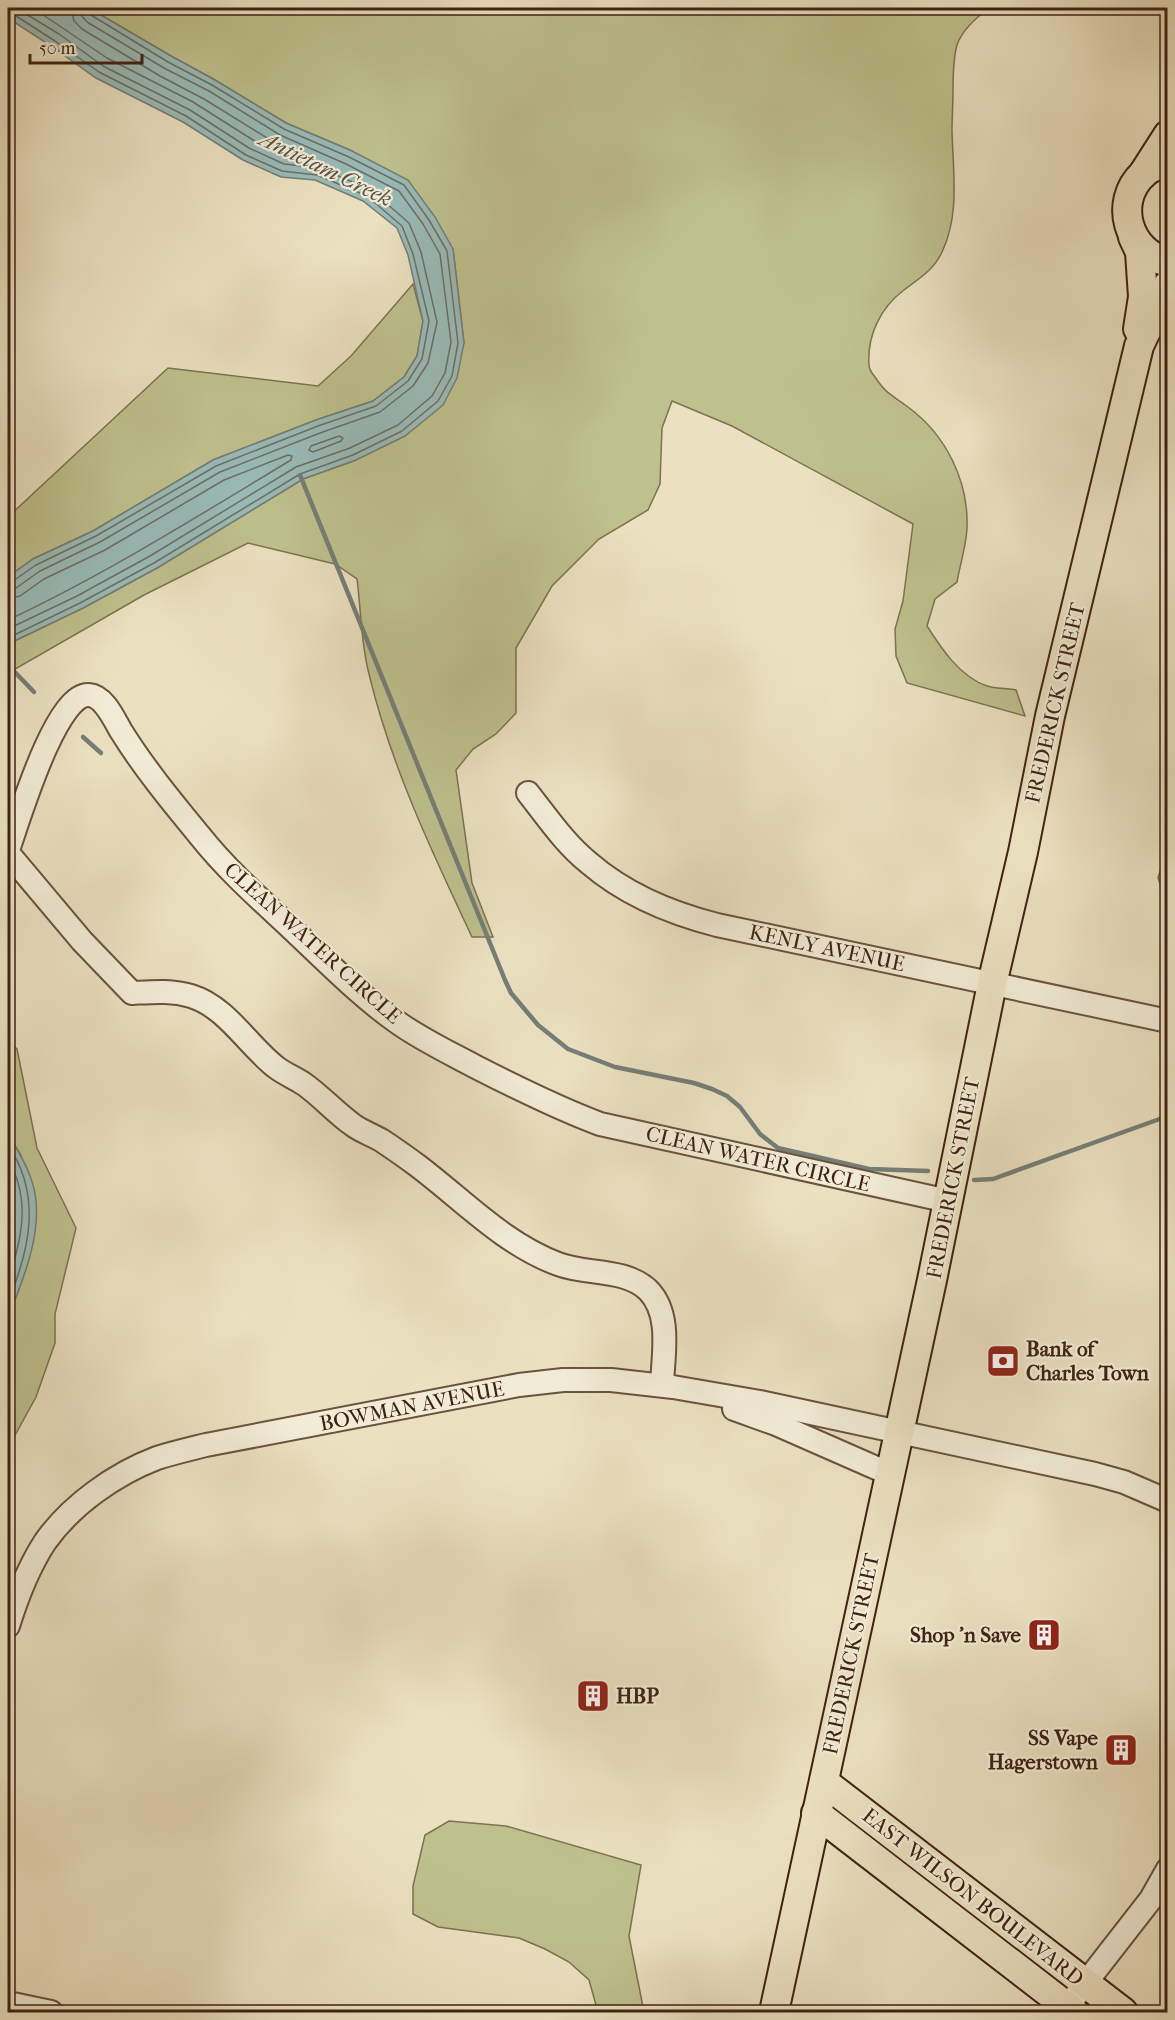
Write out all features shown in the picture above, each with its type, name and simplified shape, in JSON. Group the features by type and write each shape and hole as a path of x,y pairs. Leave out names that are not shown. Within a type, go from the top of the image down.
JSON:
{"main road":[{"path":"1143,174 1167,135"},
{"path":"1143,174 1167,161"},
{"name":"FREDERICK STREET","path":"1138,346 1138,319 1143,297 1140,252 1127,221 1127,204 1132,188 1143,174"},
{"path":"1133,237 1144,251 1167,262"},
{"name":"FREDERICK STREET","path":"774,2013 900,1433 992,984 1023,852 1050,716 1138,346 1167,285"},
{"name":"EAST WILSON BOULEVARD","path":"824,1782 1123,2013"},
{"name":"EAST WILSON BOULEVARD","path":"816,1813 1068,2011"},
{"path":"886,1867 896,1863 907,1866 962,1909 978,1901"}],"street":[{"name":"CLEAN WATER CIRCLE","path":"667,1386 661,1310 650,1292 638,1281 560,1265 528,1251 482,1218 418,1166 354,1125 305,1085 277,1068 224,1017 207,1004 192,996 165,991 132,993 82,941 8,852 48,740 69,706 82,695 91,694 101,701 155,780 206,844 268,907 371,1002 436,1046 531,1095 600,1124 948,1201"},
{"name":"KENLY AVENUE","path":"528,793 554,827 588,862 642,898 676,914 1167,1021"},
{"name":"BOWMAN AVENUE","path":"8,1626 20,1590 45,1542 76,1507 114,1480 156,1459 206,1445 519,1385 563,1380 611,1380 667,1386 759,1402 1095,1474 1134,1486 1167,1501"},
{"path":"667,1386 776,1424 890,1474"},
{"path":"1068,2011 1150,1899 1167,1869"},
{"path":"8,2003 51,2013"}],"green space":[{"path":"89,8 989,8 966,29 959,39 956,50 952,126 954,193 948,238 935,264 896,297 882,314 870,344 869,365 872,373 886,391 922,418 934,431 953,460 964,494 967,529 957,582 935,599 927,626 945,652 968,676 987,686 1016,690 1025,716 907,683 896,656 895,629 903,601 913,524 732,426 672,401 662,428 660,484 648,510 599,539 552,586 516,648 516,713 496,734 473,749 456,770 472,883 493,937 472,937 414,808 389,742 366,663 357,579 335,564 248,543 144,595 15,669 8,677 8,644 83,608 157,568 303,479 356,460 464,343 453,249 352,151 286,123"},
{"path":"413,284 423,321 417,356 404,377 373,401 316,420 213,460 93,531 33,559 8,577 8,517 168,368 318,386 351,356"},
{"path":"1167,848 1167,903 1158,878"},
{"path":"8,1041 17,1049 37,1148 76,1228 55,1314 55,1343 36,1397 8,1448 8,1317 19,1289 21,1155 8,1135"},
{"path":"449,1821 506,1826 641,1865 629,1936 644,2012 598,2012 589,1980 569,1962 545,1949 519,1938 438,1927 413,1914 413,1886 425,1835"}],"water":[{"name":"Antietam Creek","path":"8,8 89,8 286,123 352,151 408,180 435,217 453,249 464,343 457,378 443,405 405,436 356,460 303,479 157,568 83,608 8,644 8,577 33,559 93,531 213,460 316,420 373,401 404,377 417,356 423,321 408,255 397,228 363,201 315,180 281,177 243,160 183,122 96,78 8,18"},
{"path":"8,1135 31,1178 36,1201 36,1218 31,1252 8,1317"}],"waterway":[{"path":"300,475 505,980 511,993 538,1025 568,1049 615,1067 694,1083 727,1096 740,1107 760,1134 778,1148 869,1169 928,1171"},
{"path":"8,665 34,692"},
{"path":"83,737 101,753"},
{"path":"974,1180 993,1179 1168,1116"}],"place":[{"name":"Bank of Charles Town","path":"1003,1361"},
{"name":"Shop 'n Save","path":"1044,1635"},
{"name":"HBP","path":"593,1696"},
{"name":"SS Vape Hagerstown","path":"1121,1750"}]}
